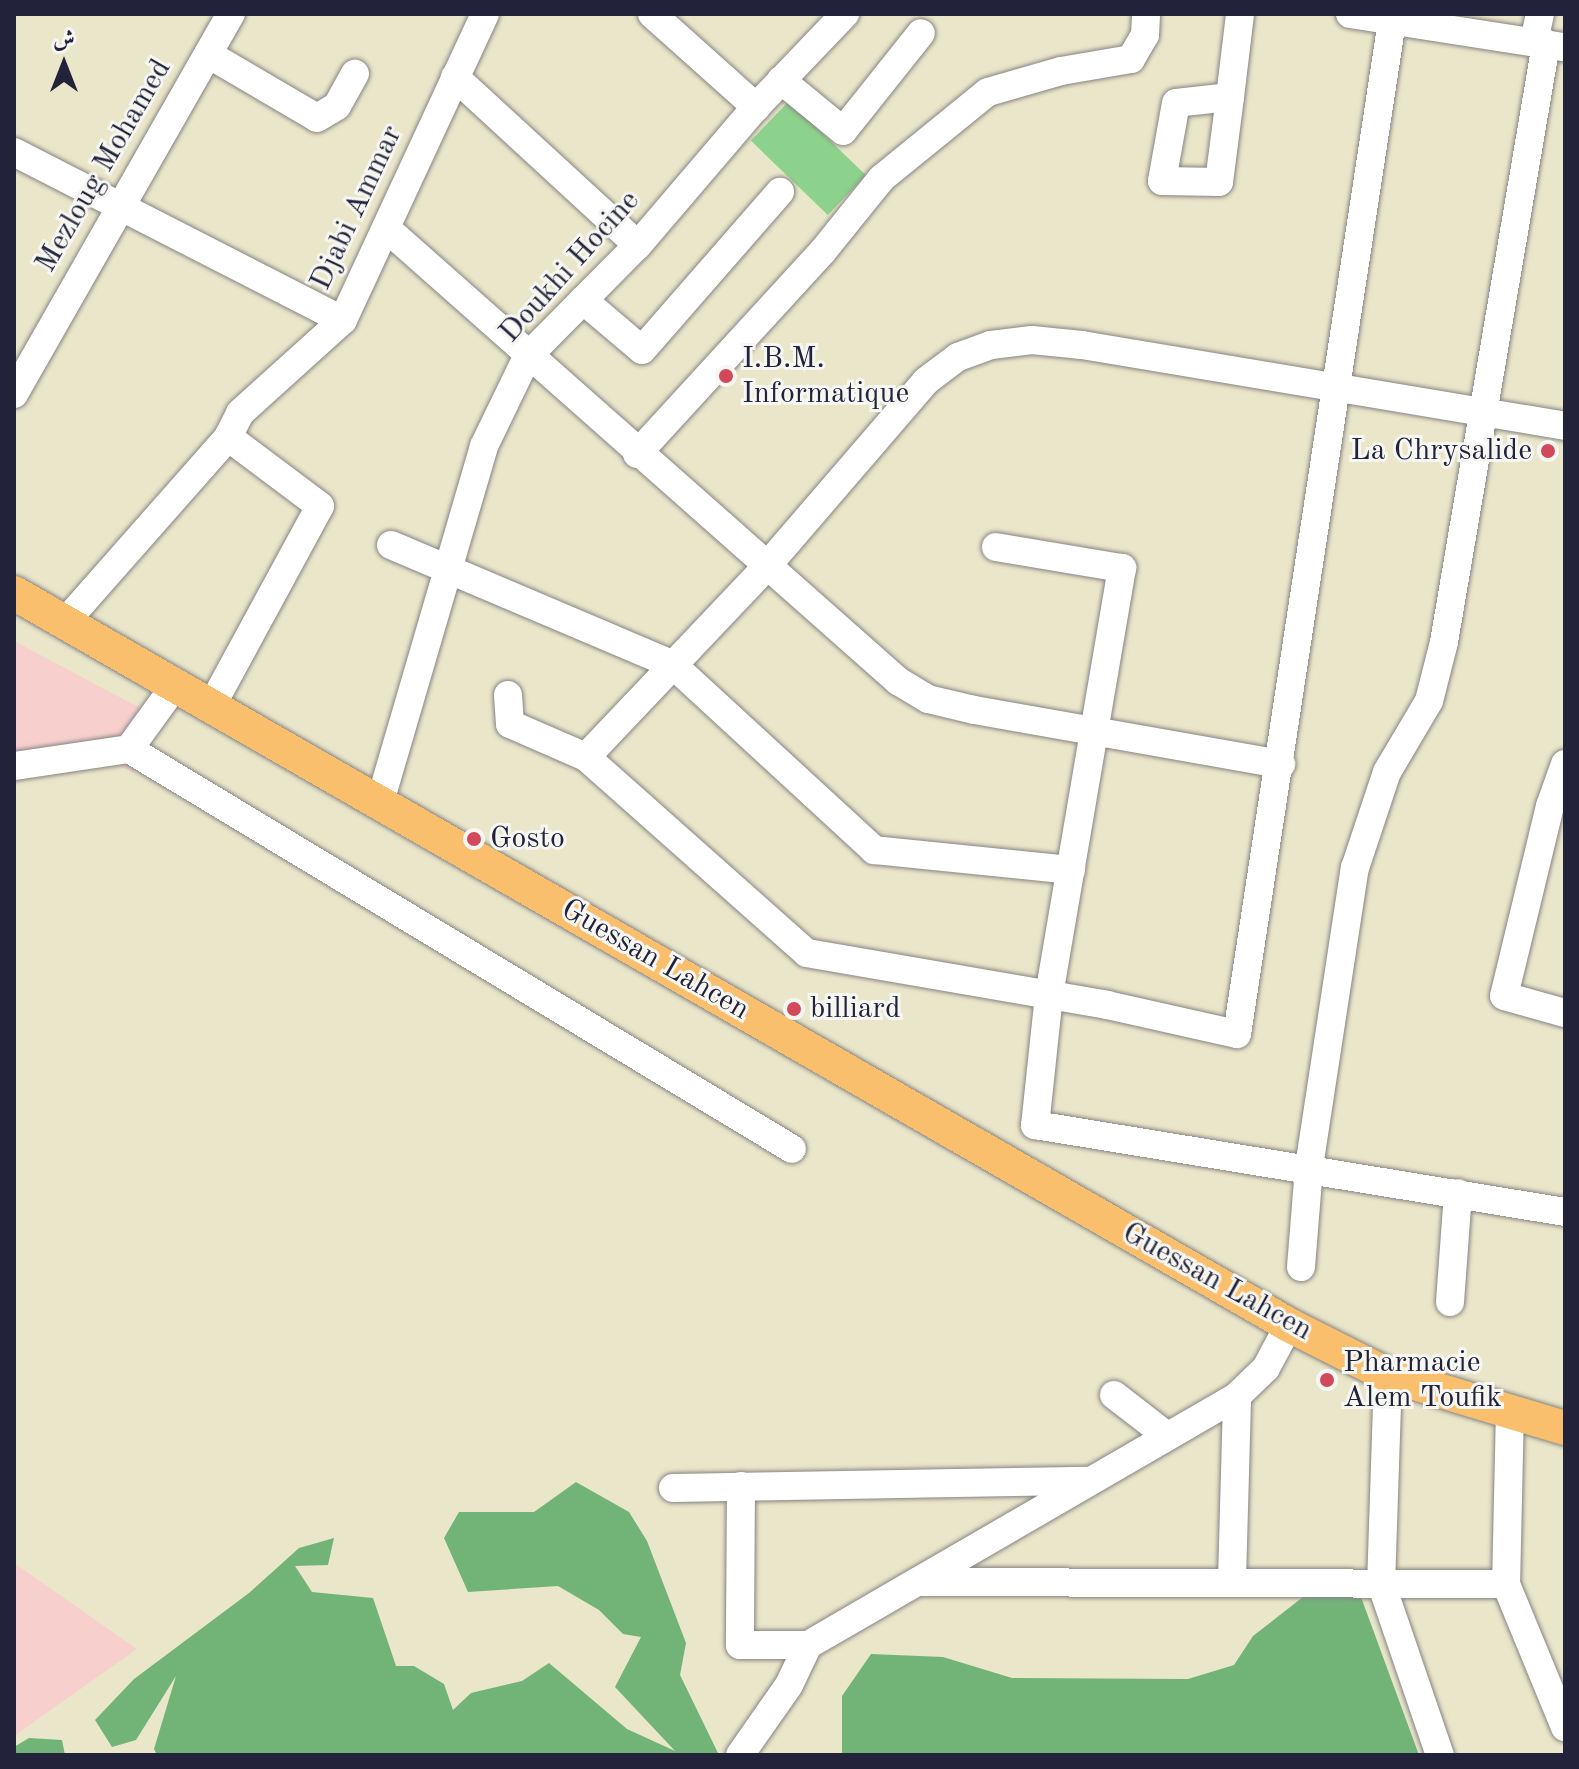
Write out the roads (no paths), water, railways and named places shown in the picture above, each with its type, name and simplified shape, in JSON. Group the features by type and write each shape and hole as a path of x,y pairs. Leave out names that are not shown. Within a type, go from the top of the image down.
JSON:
{"main road":[{"name":"Guessan Lahcen","path":"14,593 1289,1325 1388,1375 1565,1428"}],"street":[{"name":"Mezloug Mohamed","path":"14,394 120,203 231,14"},
{"name":"Djabi Ammar","path":"66,621 228,437 240,413 343,320 485,14"},
{"path":"652,14 756,107"},
{"name":"Doukhi Hocine","path":"380,802 484,446 527,357 638,245 756,107 845,14"},
{"path":"637,454 823,251 882,178 988,92 1061,71 1131,59 1145,35 1146,14"},
{"path":"1230,97 1240,14"},
{"path":"1350,14 1393,17 1548,44"},
{"path":"1301,1267 1309,1167 1355,868 1387,772 1429,701 1548,44 1540,14"},
{"path":"508,695 510,724 586,757 807,953 1049,995 1237,1034 1281,764 1393,17"},
{"path":"781,80 843,131 921,33"},
{"path":"208,54 317,118 337,106 355,74"},
{"path":"455,77 638,245"},
{"path":"14,152 120,203 343,320"},
{"path":"583,300 642,350 780,192"},
{"path":"386,228 766,567 898,681 928,699 1281,764"},
{"path":"586,757 766,567 926,381 958,357 991,345 1032,340 1082,345 1336,391 1565,426"},
{"path":"212,705 320,506 228,437"},
{"path":"391,545 448,572 672,664 874,850 1071,870"},
{"path":"996,547 1122,568 1049,995 1035,1125 1309,1167 1565,1212"},
{"path":"129,749 176,684"},
{"path":"14,766 129,749 792,1149"},
{"path":"1565,764 1550,806 1504,996 1565,1013"},
{"path":"1450,1302 1458,1193"},
{"path":"741,1486 740,1645 808,1645 922,1582 1237,1396 1266,1368 1289,1325"},
{"path":"1388,1375 1381,1583 1440,1755"},
{"path":"1114,1395 1167,1436"},
{"path":"1232,1580 1237,1396"},
{"path":"1510,1410 1506,1584 1565,1727"},
{"path":"673,1488 1090,1481"},
{"path":"922,1582 1232,1580 1506,1584"},
{"path":"740,1755 789,1685 808,1645"}],"place":[{"name":"I.B.M. Informatique","path":"726,376"},
{"name":"La Chrysalide","path":"1548,451"},
{"name":"Gosto","path":"474,839"},
{"name":"billiard","path":"794,1009"},
{"name":"Pharmacie Alem Toufik","path":"1327,1380"}]}
